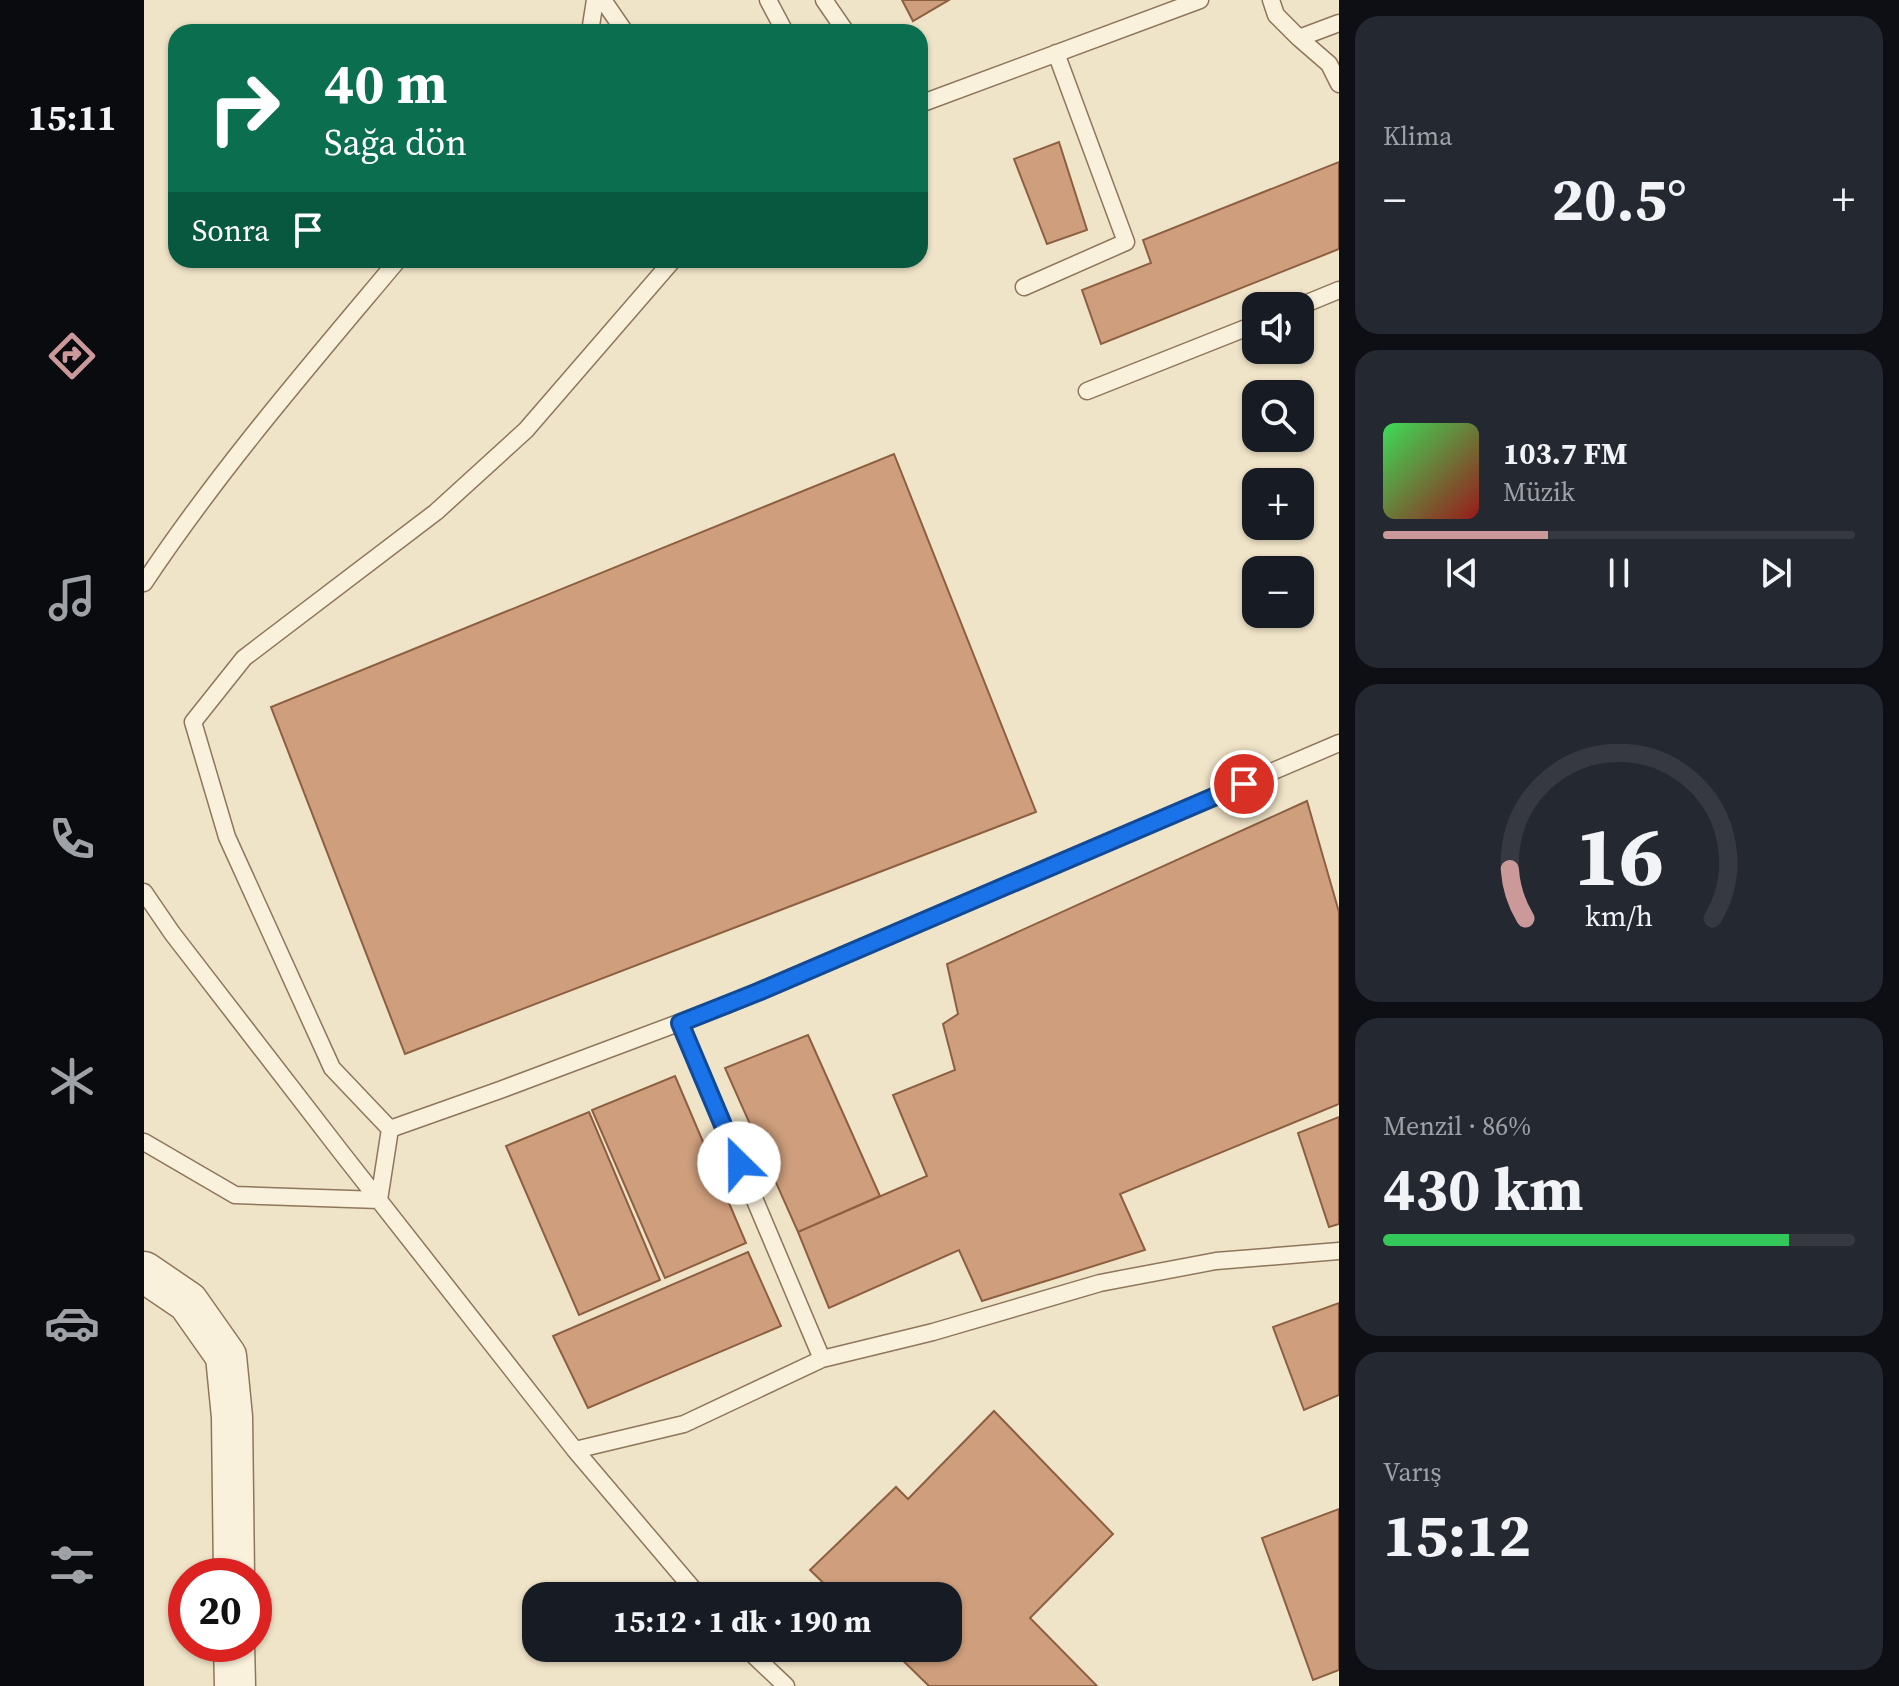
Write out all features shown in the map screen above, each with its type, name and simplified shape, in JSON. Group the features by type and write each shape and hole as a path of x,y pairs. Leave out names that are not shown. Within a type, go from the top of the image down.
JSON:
{"street":[{"path":"144,1272 188,1302 226,1356 232,1417 234,1558"},
{"path":"234,1662 235,1686"}],"lane":[{"path":"591,24 595,0"},
{"path":"603,0 620,24"},
{"path":"768,0 781,24"},
{"path":"824,0 840,24"},
{"path":"928,101 1200,0"},
{"path":"1271,0 1276,15 1329,64 1339,84"},
{"path":"1299,38 1339,23"},
{"path":"1024,287 1126,242 1056,53"},
{"path":"144,583 183,526 288,392 391,268"},
{"path":"390,1129 332,1068 227,837 193,722 244,658 436,512 526,430 666,268"},
{"path":"1314,300 1339,290"},
{"path":"1087,391 1242,330"},
{"path":"390,1129 773,986 1339,743"},
{"path":"144,892 172,933 575,1450 687,1582"},
{"path":"680,1023 822,1359"},
{"path":"379,1200 390,1129"},
{"path":"144,1142 235,1195 379,1200"},
{"path":"575,1450 684,1424 822,1359 933,1332 1100,1283 1216,1261 1339,1251"},
{"path":"761,1662 786,1686"}],"building":[{"path":"902,0 949,0 913,21"},
{"path":"1059,142 1087,230 1047,244 1014,159"},
{"path":"1339,162 1339,249 1101,344 1082,290 1151,263 1143,240"},
{"path":"894,454 1036,812 405,1054 271,707"},
{"path":"1307,801 1339,912 1339,1104 1120,1194 1145,1250 982,1301 959,1250 829,1308 798,1232 927,1176 893,1095 955,1070 943,1024 958,1014 947,964"},
{"path":"808,1035 880,1196 798,1232 725,1068"},
{"path":"675,1076 746,1243 665,1278 592,1110"},
{"path":"589,1112 660,1280 579,1315 506,1146"},
{"path":"1339,1117 1339,1224 1329,1227 1298,1133"},
{"path":"748,1252 781,1326 588,1408 553,1336"},
{"path":"1339,1303 1339,1395 1304,1410 1273,1327"},
{"path":"994,1411 1113,1534 1030,1618 1097,1686 929,1686 904,1662 962,1662 962,1582 822,1582 810,1570 896,1487 908,1499"},
{"path":"1339,1509 1339,1670 1313,1680 1262,1538"}],"route":[{"path":"739,1163 680,1023 1244,784"}]}
